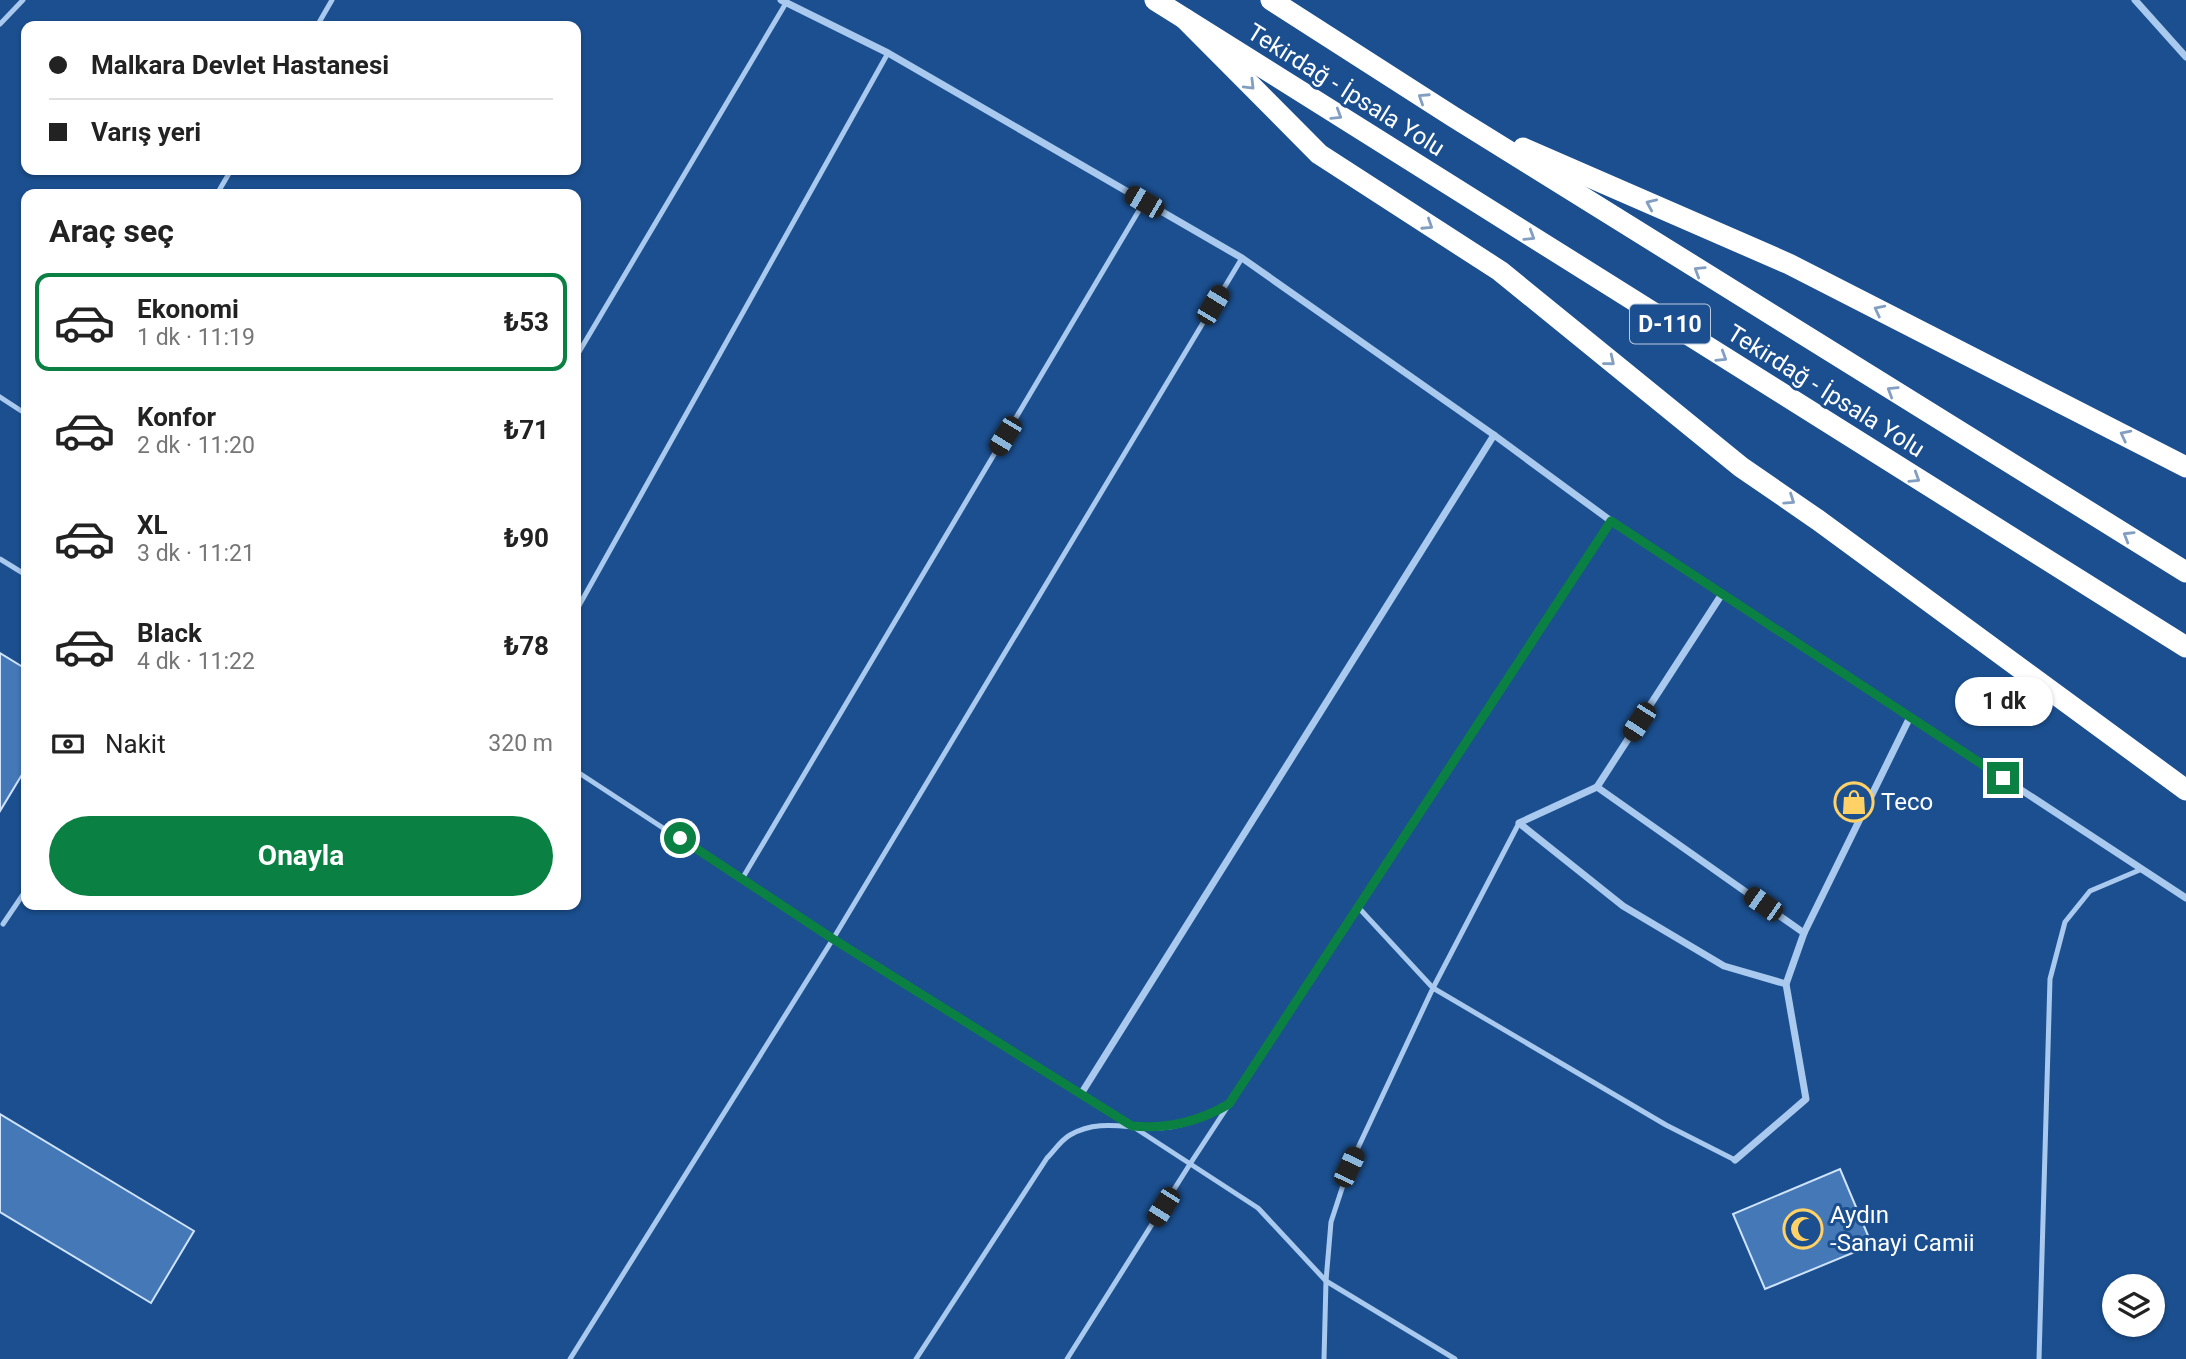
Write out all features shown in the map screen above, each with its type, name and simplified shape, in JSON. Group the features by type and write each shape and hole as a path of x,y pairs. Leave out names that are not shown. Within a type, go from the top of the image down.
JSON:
{"highway":[{"name":"Tekirdağ - İpsala Yolu","path":"1155,0 2186,647"},
{"name":"Tekirdağ - İpsala Yolu","path":"1270,0 2186,572"},
{"path":"1185,19 1319,154 1500,271 1741,467 1818,520 2186,790"},
{"path":"1452,116 1789,264 2186,467"}],"street":[{"path":"2135,0 2186,57"},
{"path":"784,1 888,53 1242,258 1494,435 1611,521 2186,898"},
{"path":"1081,1094 1494,435"},
{"path":"1722,594 1597,787 1519,823 1623,906 1724,966 1786,984"},
{"path":"1735,1160 1806,1099 1786,984 1804,933 1910,717"},
{"path":"1597,787 1804,933"}],"lane":[{"path":"0,24 23,0"},
{"path":"320,21 332,0"},
{"path":"581,349 784,1"},
{"path":"581,602 888,53"},
{"path":"742,879 1144,202"},
{"path":"570,1359 833,939 1242,258"},
{"path":"0,397 21,411"},
{"path":"1067,1359 1190,1164 1611,521"},
{"path":"0,559 21,572"},
{"path":"581,774 833,939 1258,1208 1326,1281 1455,1359"},
{"path":"1324,1359 1331,1222 1349,1167 1433,988 1519,823"},
{"path":"2039,1359 2050,979 2065,922 2090,891 2142,869"},
{"path":"3,924 21,897"},
{"path":"1357,907 1433,988 1666,1125 1735,1160"},
{"path":"916,1359 1047,1158 1068,1135 1097,1124 1156,1128 1180,1124 1207,1117 1229,1104"}],"building":[{"path":"0,653 21,666 21,776 0,811"},
{"path":"0,1114 194,1231 151,1303 0,1212"},
{"name":"Aydın -Sanayi Camii","path":"1840,1169 1872,1245 1765,1289 1733,1214"}],"place":[{"name":"Teco","path":"1854,802"},
{"name":"Aydın -Sanayi Camii","path":"1803,1229"}],"route":[{"path":"680,838 833,939 1132,1126 1156,1128 1207,1117 1229,1104 1611,521 2003,778"}]}
